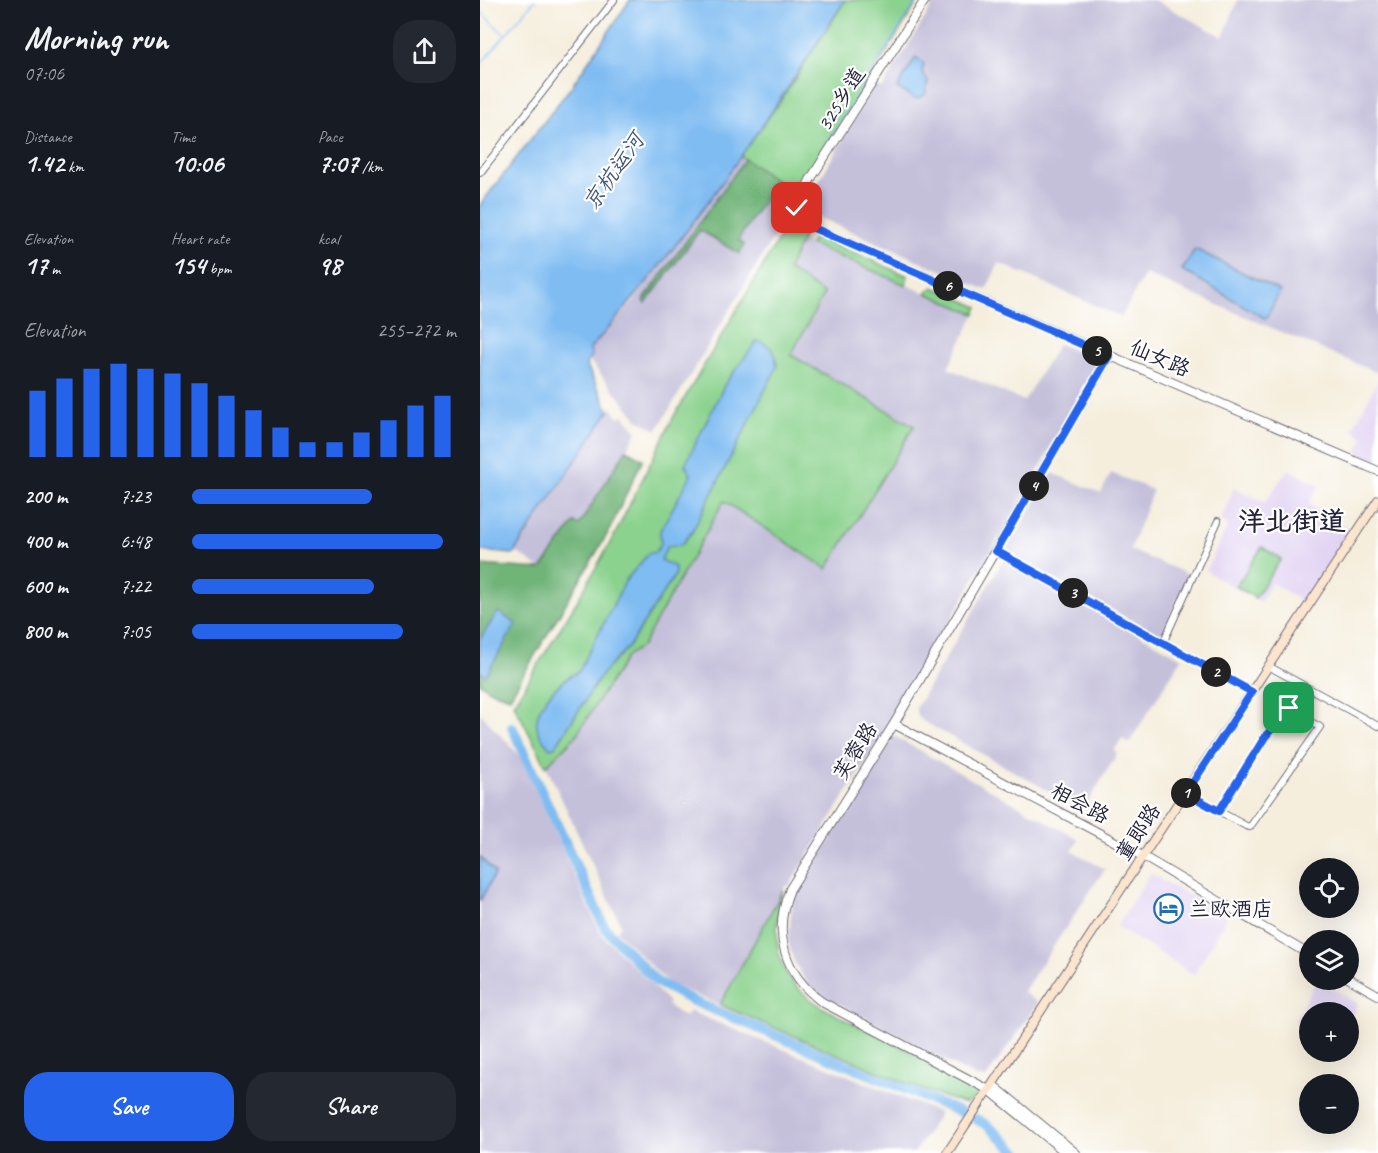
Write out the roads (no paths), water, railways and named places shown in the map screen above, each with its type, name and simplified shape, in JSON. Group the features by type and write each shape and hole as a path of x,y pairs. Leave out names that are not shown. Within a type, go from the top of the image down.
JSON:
{"main road":[{"name":"董郎路","path":"947,1153 1378,500"}],"street":[{"path":"480,173 614,0"},
{"name":"325乡道","path":"795,220 797,208 810,180 925,0"},
{"name":"仙女路","path":"795,220 1378,471"},
{"name":"芙蓉路","path":"991,1088 822,1002 794,975 784,953 780,932 782,913 790,888 894,724 1109,356"},
{"path":"1163,643 1218,521"},
{"path":"996,551 1252,692"},
{"path":"1270,666 1378,726"},
{"path":"1186,793 1246,826 1252,826 1320,727 1287,709 1259,746 1219,811"},
{"name":"相会路","path":"894,724 1144,857 1299,949"},
{"path":"1359,984 1378,995"},
{"path":"991,1088 1066,1153"},
{"path":"991,1088 1076,1153"}],"water":[{"name":"京杭运河","path":"630,0 845,0 786,90 692,224 590,349 592,356 586,364 609,411 513,554 480,551 480,205 571,87"},
{"path":"916,57 924,64 922,72 928,81 925,95 916,99 897,88"},
{"path":"1195,249 1280,291 1266,319 1182,270"},
{"path":"757,341 772,350 776,357 777,367 692,532 681,545 667,546 661,560 675,567 675,575 629,646 602,674 555,747 550,748 540,735 537,724 542,705 555,689 579,671 626,580 649,553 655,553 661,544 660,531 691,475 685,465 725,384"},
{"path":"498,612 516,624 486,675 480,672 480,639"},
{"path":"480,857 495,873 480,901"}],"waterway":[{"path":"480,65 535,0"},
{"path":"812,167 917,0"},
{"path":"480,11 505,35"},
{"path":"512,727 605,928 657,982 695,1002 967,1115"},
{"path":"976,1119 987,1125 1018,1153"}],"place":[{"name":"兰欧酒店","path":"1168,909"}],"district":[{"name":"洋北街道","path":"1292,521"}]}
